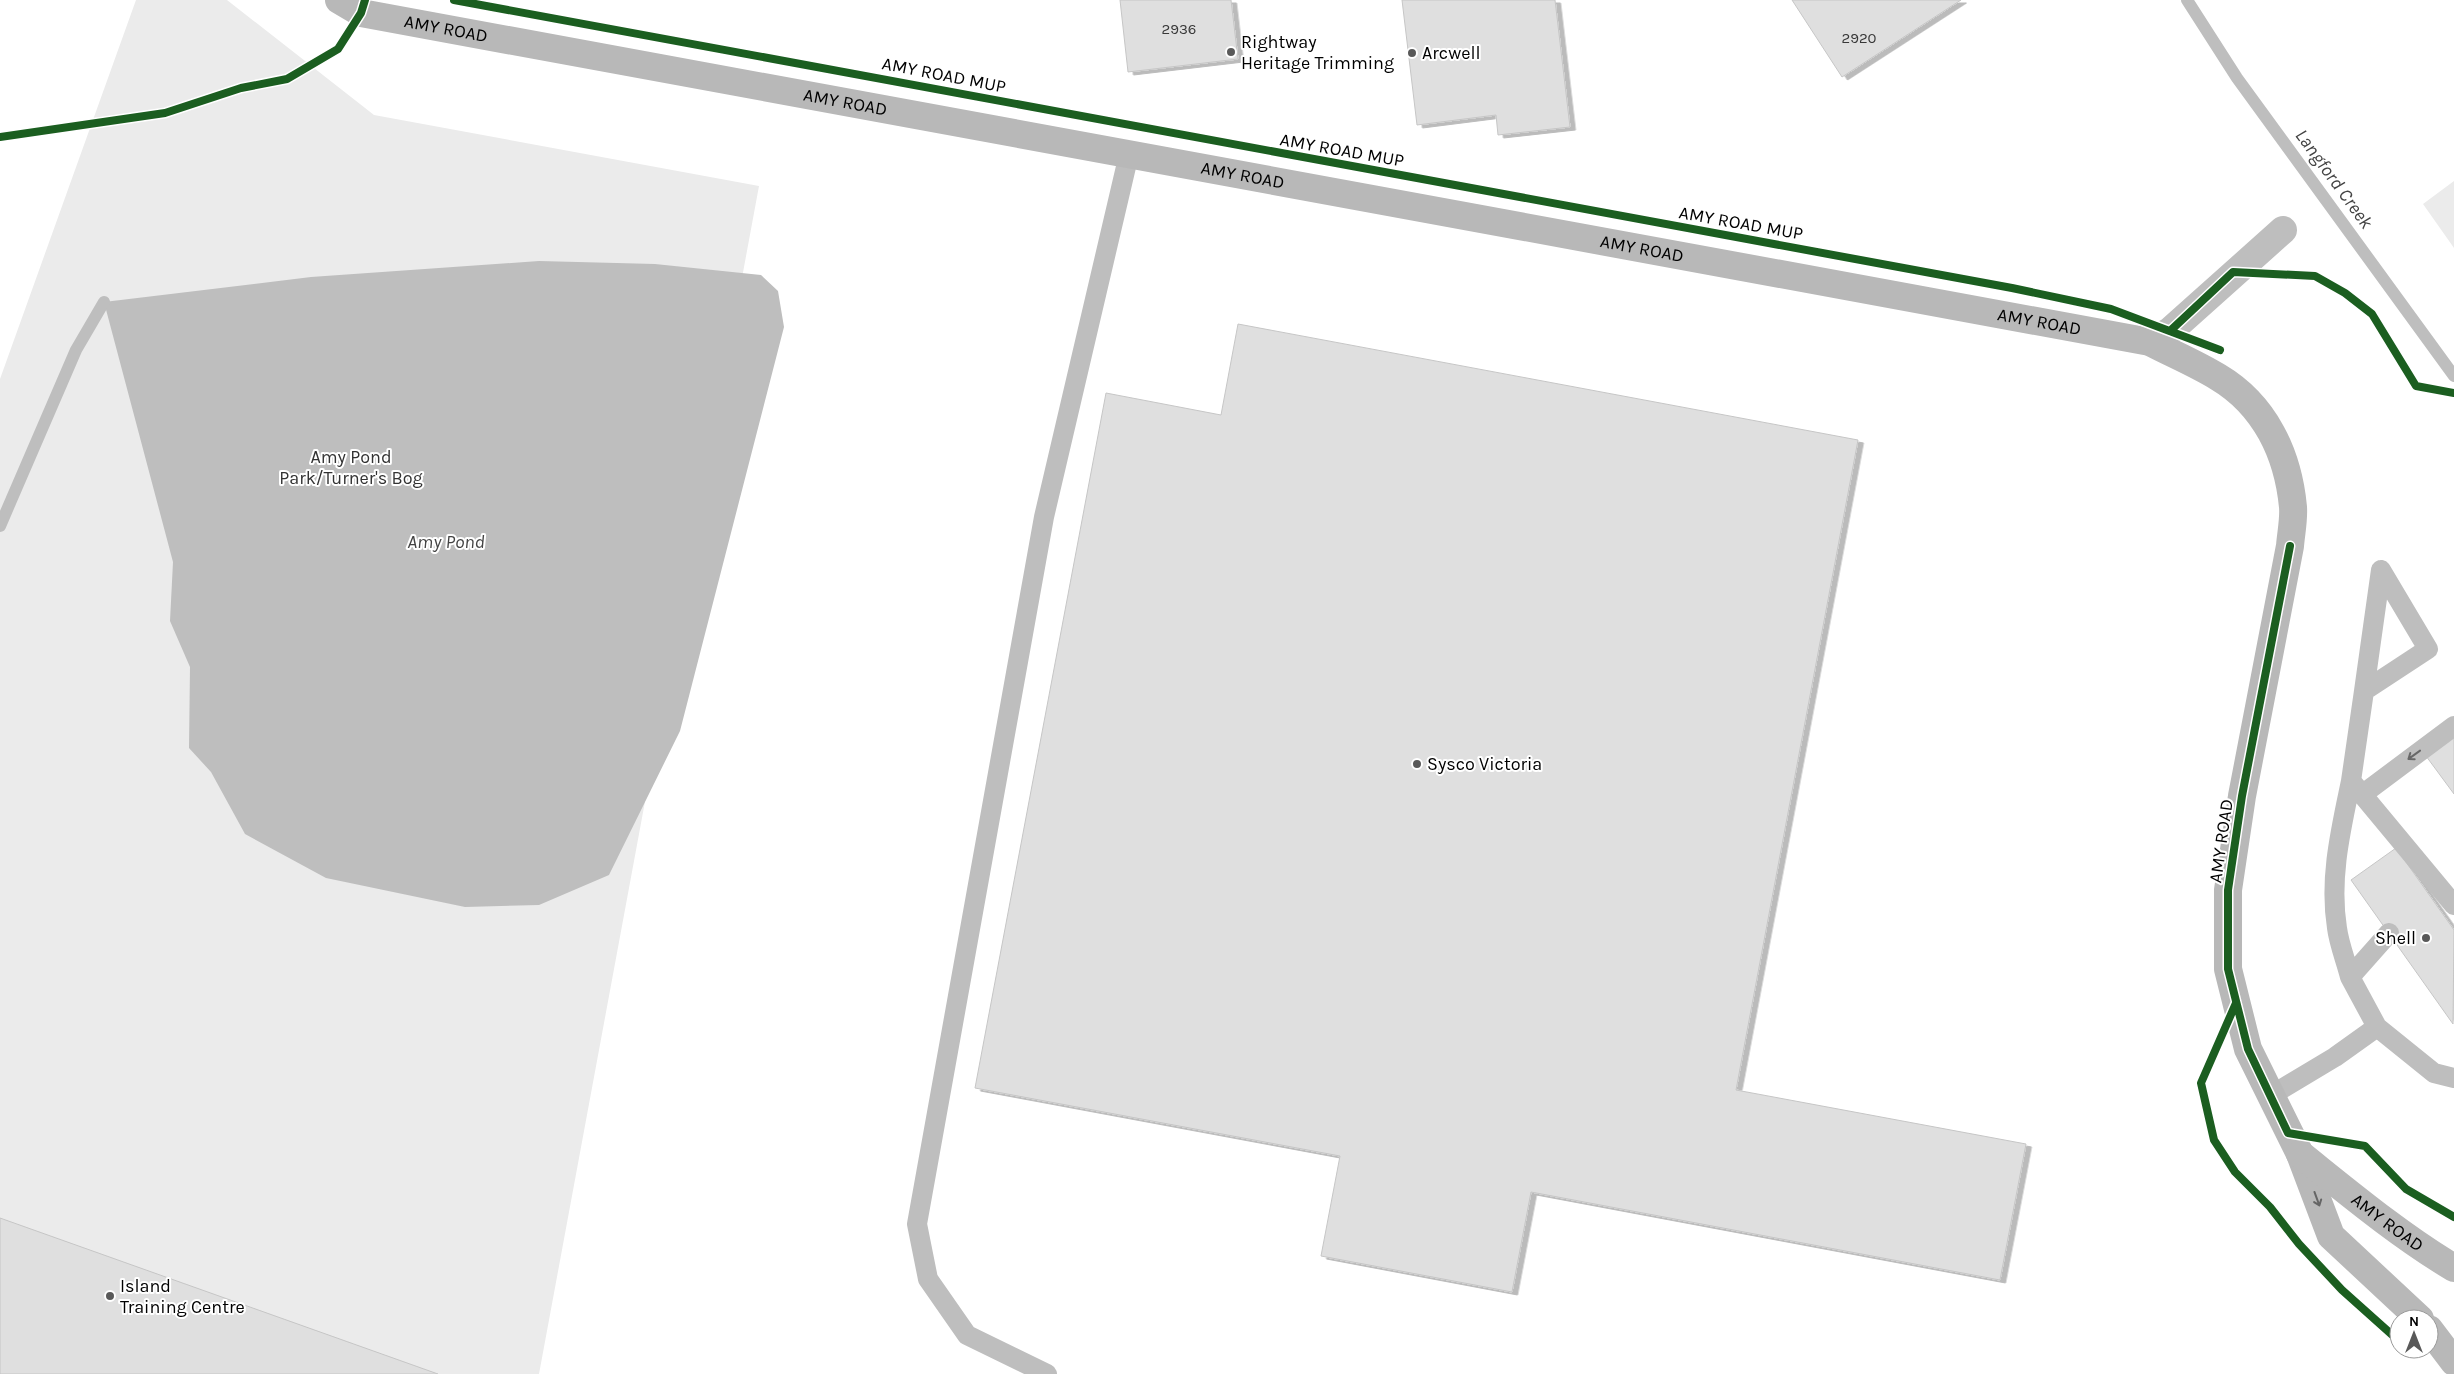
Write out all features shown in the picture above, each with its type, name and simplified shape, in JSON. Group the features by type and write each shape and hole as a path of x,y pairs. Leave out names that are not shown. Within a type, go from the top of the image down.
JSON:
{"street":[{"name":"AMY ROAD","path":"339,0 361,13 2150,342 2219,377 2252,403 2271,428 2288,477 2293,509 2290,546 2244,786 2228,890 2228,969 2248,1049 2300,1154 2330,1236 2409,1309"},
{"path":"2150,342 2170,331 2233,272 2283,230"},
{"name":"AMY ROAD","path":"2300,1154 2373,1212 2429,1253 2454,1268"},
{"path":"2439,1342 2454,1362"}],"lane":[{"path":"1046,1374 967,1336 928,1279 917,1224 1044,517 1129,154"},
{"path":"2364,691 2428,649 2381,570 2364,691 2357,787 2338,842 2335,880 2337,929 2350,976 2377,1027 2434,1074 2454,1078"},
{"path":"2357,787 2454,726"},
{"path":"2357,787 2444,899"},
{"path":"2350,976 2389,933"},
{"path":"2270,1096 2335,1057 2377,1027"}],"green space":[{"name":"Amy Pond Park/Turner's Bog","path":"136,0 227,0 374,115 759,186 539,1374 0,1374 0,379"},
{"path":"2454,181 2454,248 2423,204"}],"water":[{"name":"Amy Pond","path":"539,261 655,264 761,275 778,291 784,327 680,731 609,875 539,905 465,907 326,878 245,834 211,772 189,748 190,667 170,621 173,562 104,302 311,277"}],"building":[{"path":"1120,0 1231,0 1238,59 1128,72"},
{"path":"1402,0 1555,0 1570,127 1498,135 1496,115 1417,125"},
{"path":"1792,0 1961,0 1842,77"},
{"name":"Sysco Victoria","path":"1238,324 1858,440 1736,1090 2026,1144 2000,1280 1531,1192 1512,1292 1321,1256 1340,1156 975,1088 1106,393 1221,415"},
{"path":"2454,736 2454,794 2426,756"},
{"path":"2396,848 2454,930 2453,1024 2351,880"},
{"name":"Island Training Centre","path":"0,1218 438,1374 0,1374"}],"waterway":[{"name":"Langford Creek","path":"2187,0 2237,78 2454,376"},
{"path":"0,526 76,350 104,302"}],"cycle path":[{"path":"0,137 165,113 241,88 287,79 338,49 361,13 365,0"},
{"name":"AMY ROAD MUP","path":"454,0 2012,288 2111,309 2220,350"},
{"path":"2170,331 2233,272 2315,276 2345,293 2372,314 2416,386 2454,393"},
{"path":"2290,546 2242,796 2228,890 2228,969 2248,1049 2288,1133 2365,1146 2406,1189 2454,1217"},
{"path":"2236,1003 2201,1083 2214,1140 2235,1172 2270,1207 2299,1244 2342,1290 2389,1332"}],"place":[{"name":"Rightway Heritage Trimming","path":"1231,52"},
{"name":"Arcwell","path":"1412,53"},
{"name":"Sysco Victoria","path":"1417,764"},
{"name":"Shell","path":"2426,938"},
{"name":"Island Training Centre","path":"110,1296"}]}
